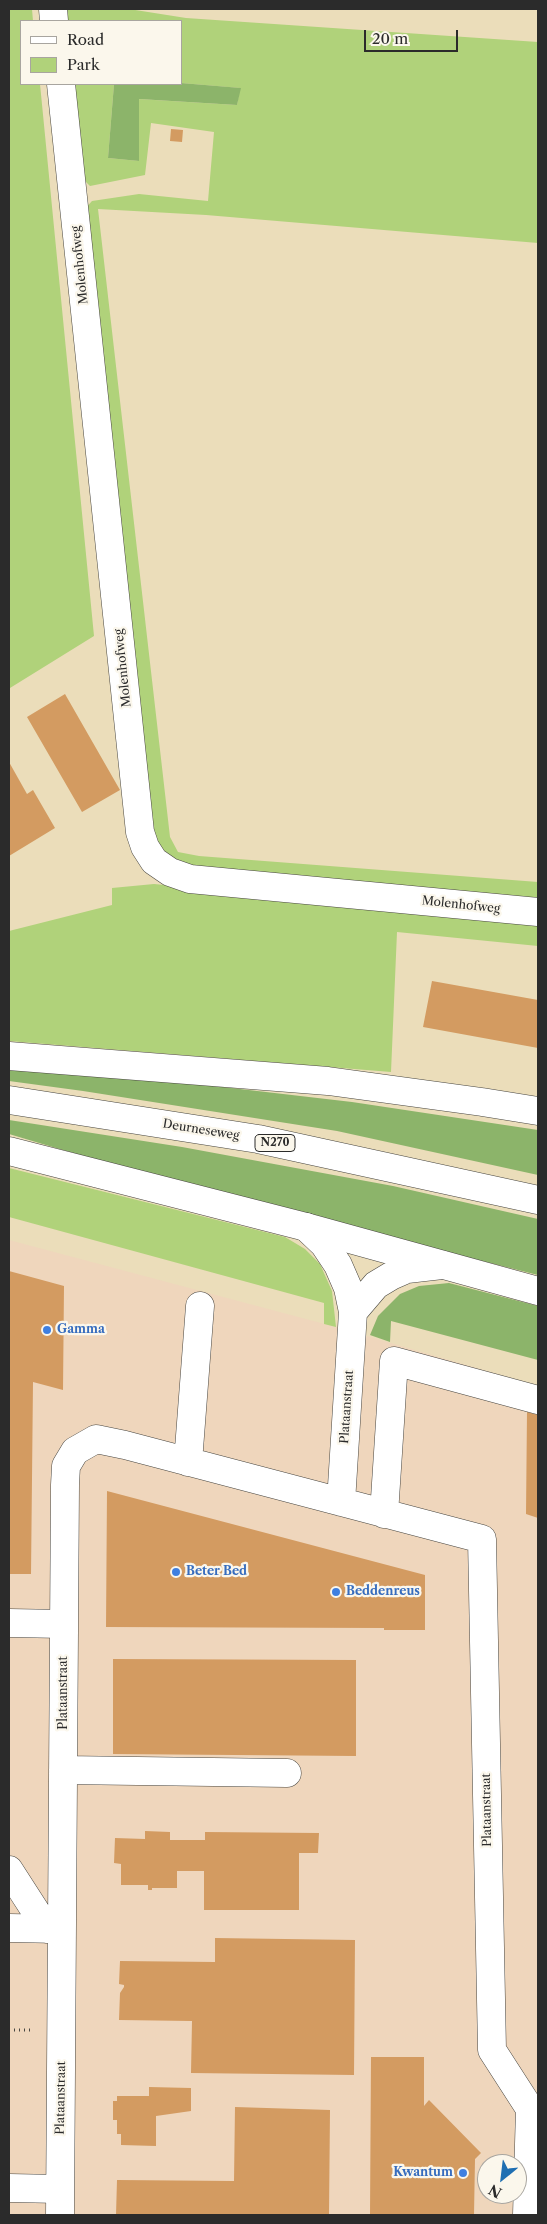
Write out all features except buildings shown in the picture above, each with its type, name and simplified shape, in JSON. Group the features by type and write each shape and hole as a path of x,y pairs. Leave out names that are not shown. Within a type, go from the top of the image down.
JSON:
{"street":[{"name":"Molenhofweg","path":"61,85 139,822 145,847 154,860 170,872 190,879 538,912"},
{"path":"9,1056 328,1081 482,1102 538,1112"},
{"name":"Deurneseweg","path":"9,1100 258,1139 538,1200"},
{"path":"9,1151 306,1227 538,1291"},
{"name":"Plataanstraat","path":"306,1227 324,1244 338,1265 348,1288 353,1312 341,1502"},
{"path":"353,1312 376,1285 391,1276 407,1269 442,1265"},
{"path":"188,1462 200,1306"},
{"path":"384,1514 394,1361 538,1400"},
{"name":"Plataanstraat","path":"60,2202 55,1929 63,1770 65,1486 66,1466 75,1451 96,1439 482,1539 492,2050 534,2109 527,2215"},
{"path":"9,1623 64,1624"},
{"path":"63,1770 287,1773"},
{"path":"9,1870 55,1929"},
{"path":"9,1928 55,1929"},
{"path":"9,2188 60,2202"},
{"path":"527,2215 538,2215"}],"shaded area":[{"path":"9,1240 336,1327 538,1386 538,2215 9,2215"}],"green space":[{"path":"9,9 32,9 33,20 20,20 20,85 40,85 94,636 10,688"},
{"path":"62,9 129,9 186,18 538,42 538,243 206,215 98,209 170,837 178,852 199,856 538,882 538,900 195,869 169,856 155,840 149,815 83,211 92,201 139,194 208,201 214,132 151,123 145,175 90,186 78,174 69,85 114,85 108,158 139,161 138,99 237,105 240,88 182,83 182,20 63,20"},
{"path":"182,83 241,88 237,105 139,99 139,161 108,158 114,85 182,85"},
{"path":"154,884 538,921 538,946 397,932 391,1072 9,1041 9,931 112,905 112,888"},
{"path":"9,1069 154,1079 352,1102 538,1130 538,1175 337,1131 9,1081"},
{"path":"9,1120 182,1147 393,1186 538,1219 538,1275 215,1194 56,1148 9,1134"},
{"path":"9,1168 285,1237 305,1249 320,1264 332,1291 336,1327 324,1324 324,1303 9,1217"},
{"path":"449,1283 538,1306 538,1360 391,1321 390,1342 370,1335 378,1316 400,1294 419,1286"}],"place":[{"name":"Gamma","path":"47,1330"},
{"name":"Beter Bed","path":"176,1572"},
{"name":"Beddenreus","path":"336,1592"},
{"name":"Kwantum","path":"463,2173"}]}
